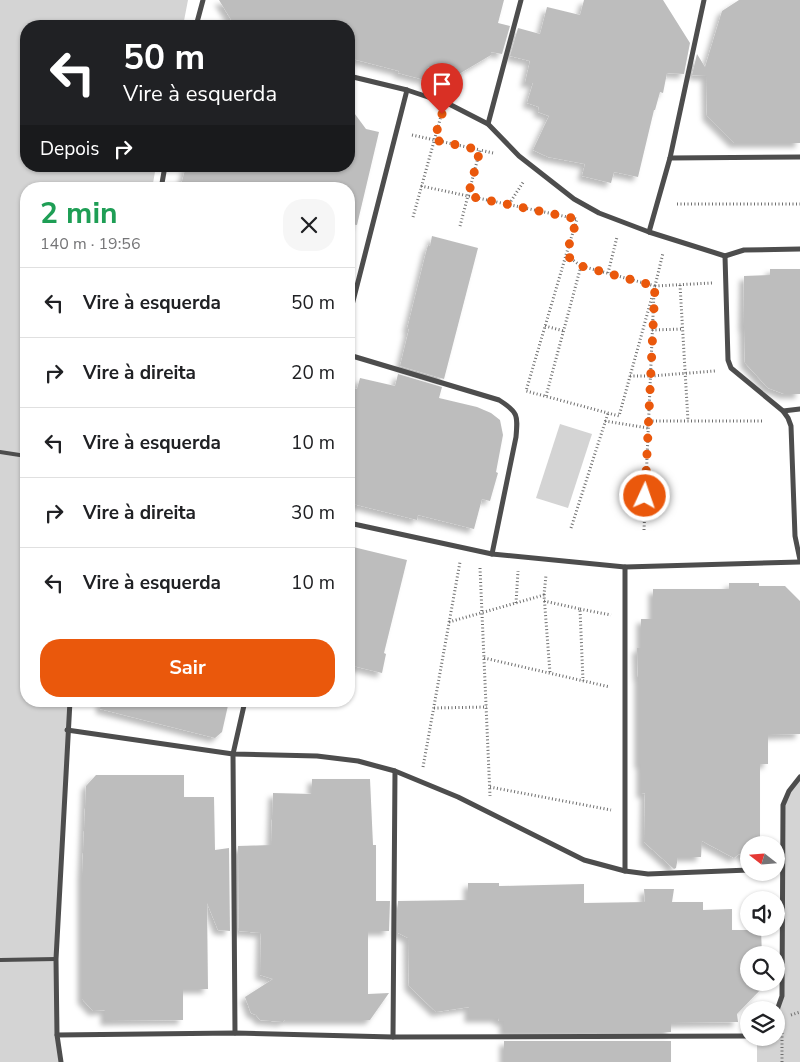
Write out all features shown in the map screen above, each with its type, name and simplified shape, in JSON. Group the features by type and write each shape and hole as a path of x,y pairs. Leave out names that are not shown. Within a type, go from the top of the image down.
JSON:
{"street":[{"path":"198,20 203,0"},
{"path":"488,124 521,0"},
{"path":"649,232 670,158 704,0"},
{"path":"355,77 407,90 449,104 488,124 519,156 574,199 598,212 649,232 725,256 744,250 800,249"},
{"path":"355,294 407,90"},
{"path":"670,158 800,156"},
{"path":"355,524 492,554 625,567 800,561 795,536 791,426 783,411 731,368 728,360 725,256"},
{"path":"355,357 499,400 514,410 517,420 516,437 492,554"},
{"path":"783,411 800,409"},
{"path":"625,567 625,871"},
{"path":"60,1062 57,1035 56,960 69,707"},
{"path":"235,1034 233,754 244,707"},
{"path":"67,730 233,754 318,756 358,761 395,771 458,797 584,860 625,871 648,874 740,870"},
{"path":"393,1037 395,771"},
{"path":"781,836 783,805 789,791 800,777"},
{"path":"779,881 782,996 780,1001"},
{"path":"57,1035 740,1036"}],"lane":[{"path":"0,452 20,455"},
{"path":"0,960 56,960"}],"path":[{"path":"413,217 442,114"},
{"path":"408,134 495,153"},
{"path":"460,226 480,150"},
{"path":"508,204 524,181"},
{"path":"421,186 577,219 526,391 619,416 664,252"},
{"path":"677,204 800,204"},
{"path":"608,273 617,237"},
{"path":"566,255 581,266 655,286 718,283"},
{"path":"546,396 581,266"},
{"path":"680,285 688,421"},
{"path":"644,530 655,286"},
{"path":"545,326 564,331"},
{"path":"652,330 682,329"},
{"path":"630,376 724,370"},
{"path":"571,528 608,413"},
{"path":"605,421 648,428"},
{"path":"648,421 764,421"},
{"path":"422,773 461,556"},
{"path":"480,562 490,799"},
{"path":"516,603 518,569"},
{"path":"546,575 544,601 550,673"},
{"path":"449,622 544,595"},
{"path":"544,601 616,616"},
{"path":"580,609 583,681"},
{"path":"484,658 617,688"},
{"path":"434,708 486,707"},
{"path":"490,787 619,811"}],"shaded area":[{"path":"0,0 188,0 184,20 20,20 20,172 155,172 153,182 20,182 20,707 71,707 56,959 57,1035 61,1062 0,1062"},
{"path":"560,424 592,434 568,508 536,498"},
{"path":"800,777 800,1062 757,1062 757,1046 785,1046 785,1001 780,1001 782,991 785,991 785,946 782,946 782,936 785,936 785,891 783,891 783,881 785,881 783,805"}],"building":[{"path":"219,0 504,0 498,23 510,26 502,54 491,52 491,55 459,74 428,67 425,80 355,60 355,20 231,20"},
{"path":"584,0 663,0 690,43 684,74 667,73 663,93 660,92 654,110 638,177 614,172 611,183 582,176 585,164 548,157 533,150 549,116 538,112 539,107 527,103 533,83 525,83 530,61 510,56 518,28 540,34 547,7 580,15"},
{"path":"739,0 800,0 800,143 734,143 707,116 706,76 692,75 697,54 705,67 722,11"},
{"path":"355,114 366,129 379,132 357,225 355,225 355,182 182,182 184,172 355,172"},
{"path":"432,236 478,248 444,379 400,366 409,329 407,329 425,256"},
{"path":"770,269 800,269 800,394 784,394 768,388 745,363 743,327 744,276 770,275"},
{"path":"398,374 442,387 439,398 477,407 491,413 500,420 503,435 496,472 498,473 490,501 482,499 474,529 418,515 417,520 355,504 355,388 357,389 360,378 395,386"},
{"path":"355,547 407,560 384,653 386,654 382,673 355,666"},
{"path":"729,583 759,583 759,586 785,586 800,601 800,734 768,735 768,764 760,764 760,836 740,836 740,854 734,858 702,841 701,857 678,857 676,868 674,869 644,842 645,793 641,794 641,764 639,764 637,648 641,648 641,619 653,619 653,589 729,589"},
{"path":"100,707 228,707 222,732 215,738 100,709"},
{"path":"96,775 184,775 184,797 214,797 215,850 229,848 230,931 218,930 207,903 208,989 183,989 183,1020 105,1021 105,1010 93,1011 82,999 82,875 86,786"},
{"path":"312,779 370,779 373,845 376,845 376,901 390,901 389,931 368,931 368,994 389,993 370,1020 285,1020 283,1022 260,1020 251,1013 245,997 273,979 260,975 261,933 239,931 238,846 271,845 273,793 312,794"},
{"path":"468,883 499,883 499,886 584,884 584,903 645,902 644,889 674,889 672,902 703,902 703,910 732,909 732,930 740,930 740,936 761,936 762,946 740,946 740,991 759,991 750,1001 740,1001 740,1011 737,1014 738,1022 671,1023 671,1032 504,1032 504,1021 499,1021 498,1018 469,1018 469,1007 436,1012 409,986 408,938 398,933 398,901 468,900"},
{"path":"504,1041 671,1041 671,1062 504,1062"}],"route":[{"path":"442,114 434,140 480,150 468,196 577,219 566,255 581,266 655,286 645,496"}]}
